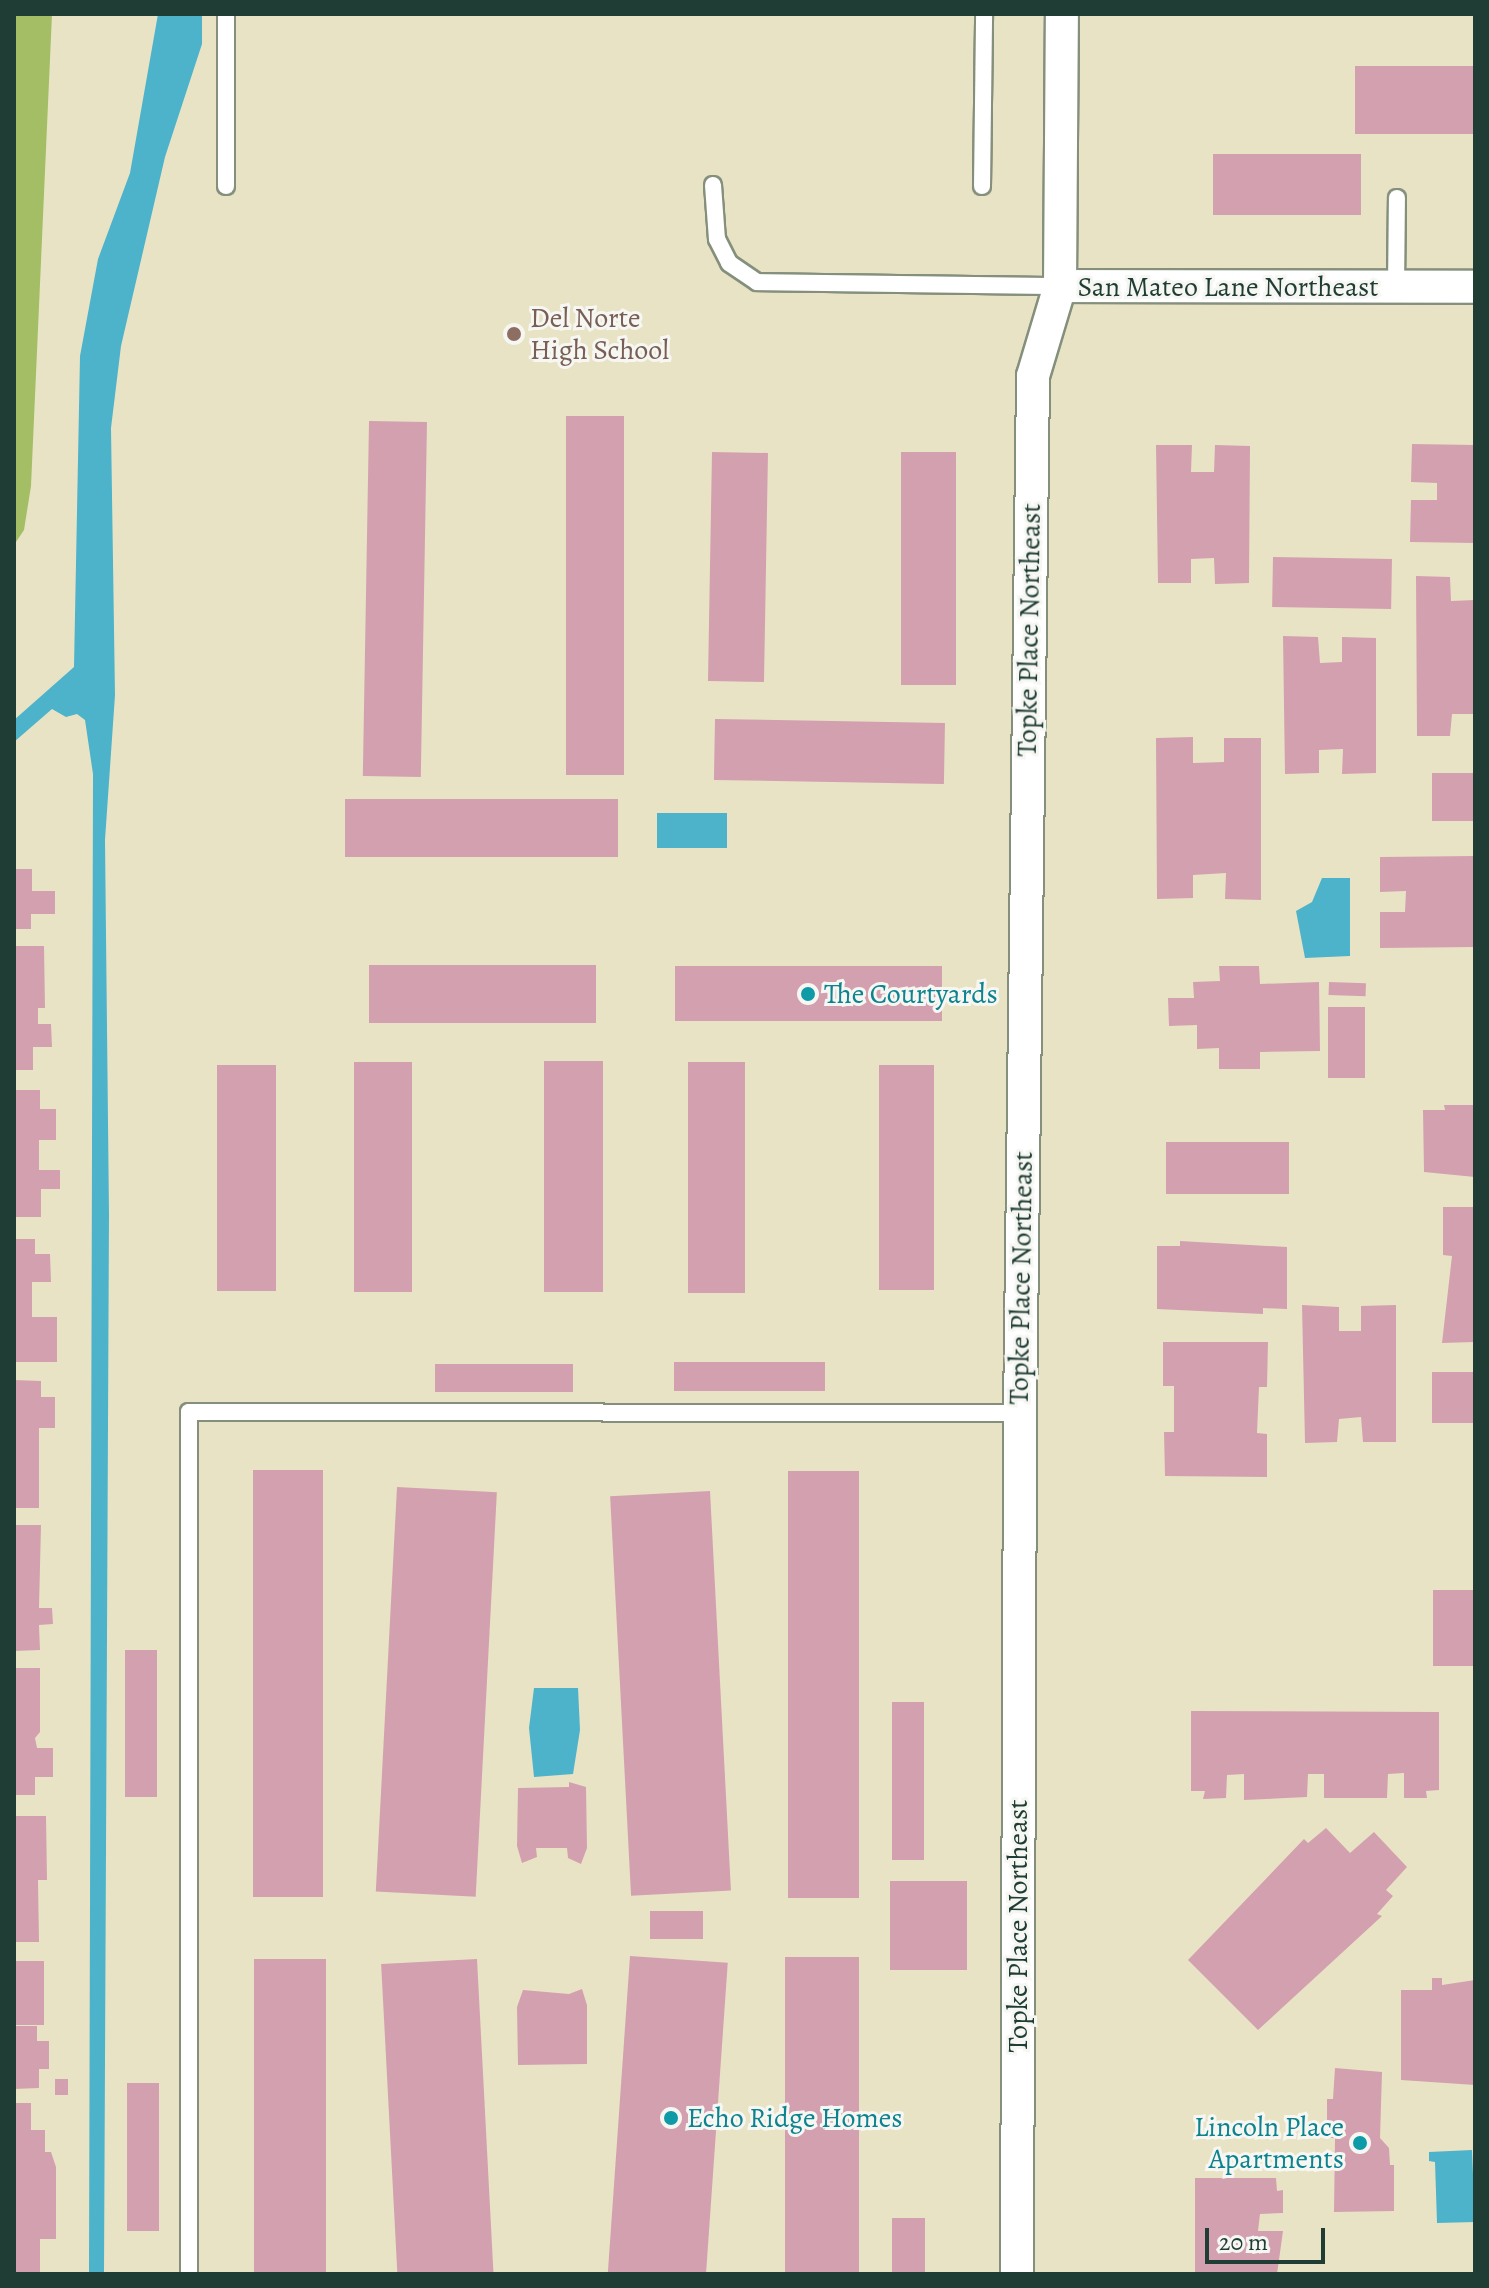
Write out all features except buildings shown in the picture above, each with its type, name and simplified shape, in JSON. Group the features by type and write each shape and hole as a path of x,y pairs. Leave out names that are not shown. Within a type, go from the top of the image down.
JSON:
{"street":[{"name":"San Mateo Lane Northeast","path":"1062,14 1060,286 1475,287"},
{"name":"Topke Place Northeast","path":"1017,2274 1020,1413 1033,376 1060,286"}],"lane":[{"path":"226,14 226,186"},
{"path":"982,186 984,14"},
{"path":"713,185 717,239 729,263 757,282 1060,286"},
{"path":"1396,288 1397,198"},
{"path":"189,2274 189,1412 1020,1413"}],"green space":[{"path":"14,14 52,14 31,486 24,530 14,545"}],"water":[{"path":"158,14 202,14 202,44 165,157 121,346 111,428 115,695 105,840 109,1214 104,2274 89,2274 93,774 85,720 77,714 66,717 52,709 14,742 14,720 74,667 80,356 98,259 130,173"},
{"path":"657,813 727,813 727,848 657,848"},
{"path":"1322,878 1350,878 1350,956 1305,958 1296,911 1312,902"},
{"path":"534,1688 578,1688 580,1730 573,1774 534,1777 529,1728"},
{"path":"1472,2150 1475,2222 1437,2223 1435,2162 1429,2161 1429,2152"}],"place":[{"name":"Del Norte High School","path":"514,334"},
{"name":"The Courtyards","path":"808,994"},
{"name":"Echo Ridge Homes","path":"671,2118"},
{"name":"Lincoln Place Apartments","path":"1360,2143"}]}
